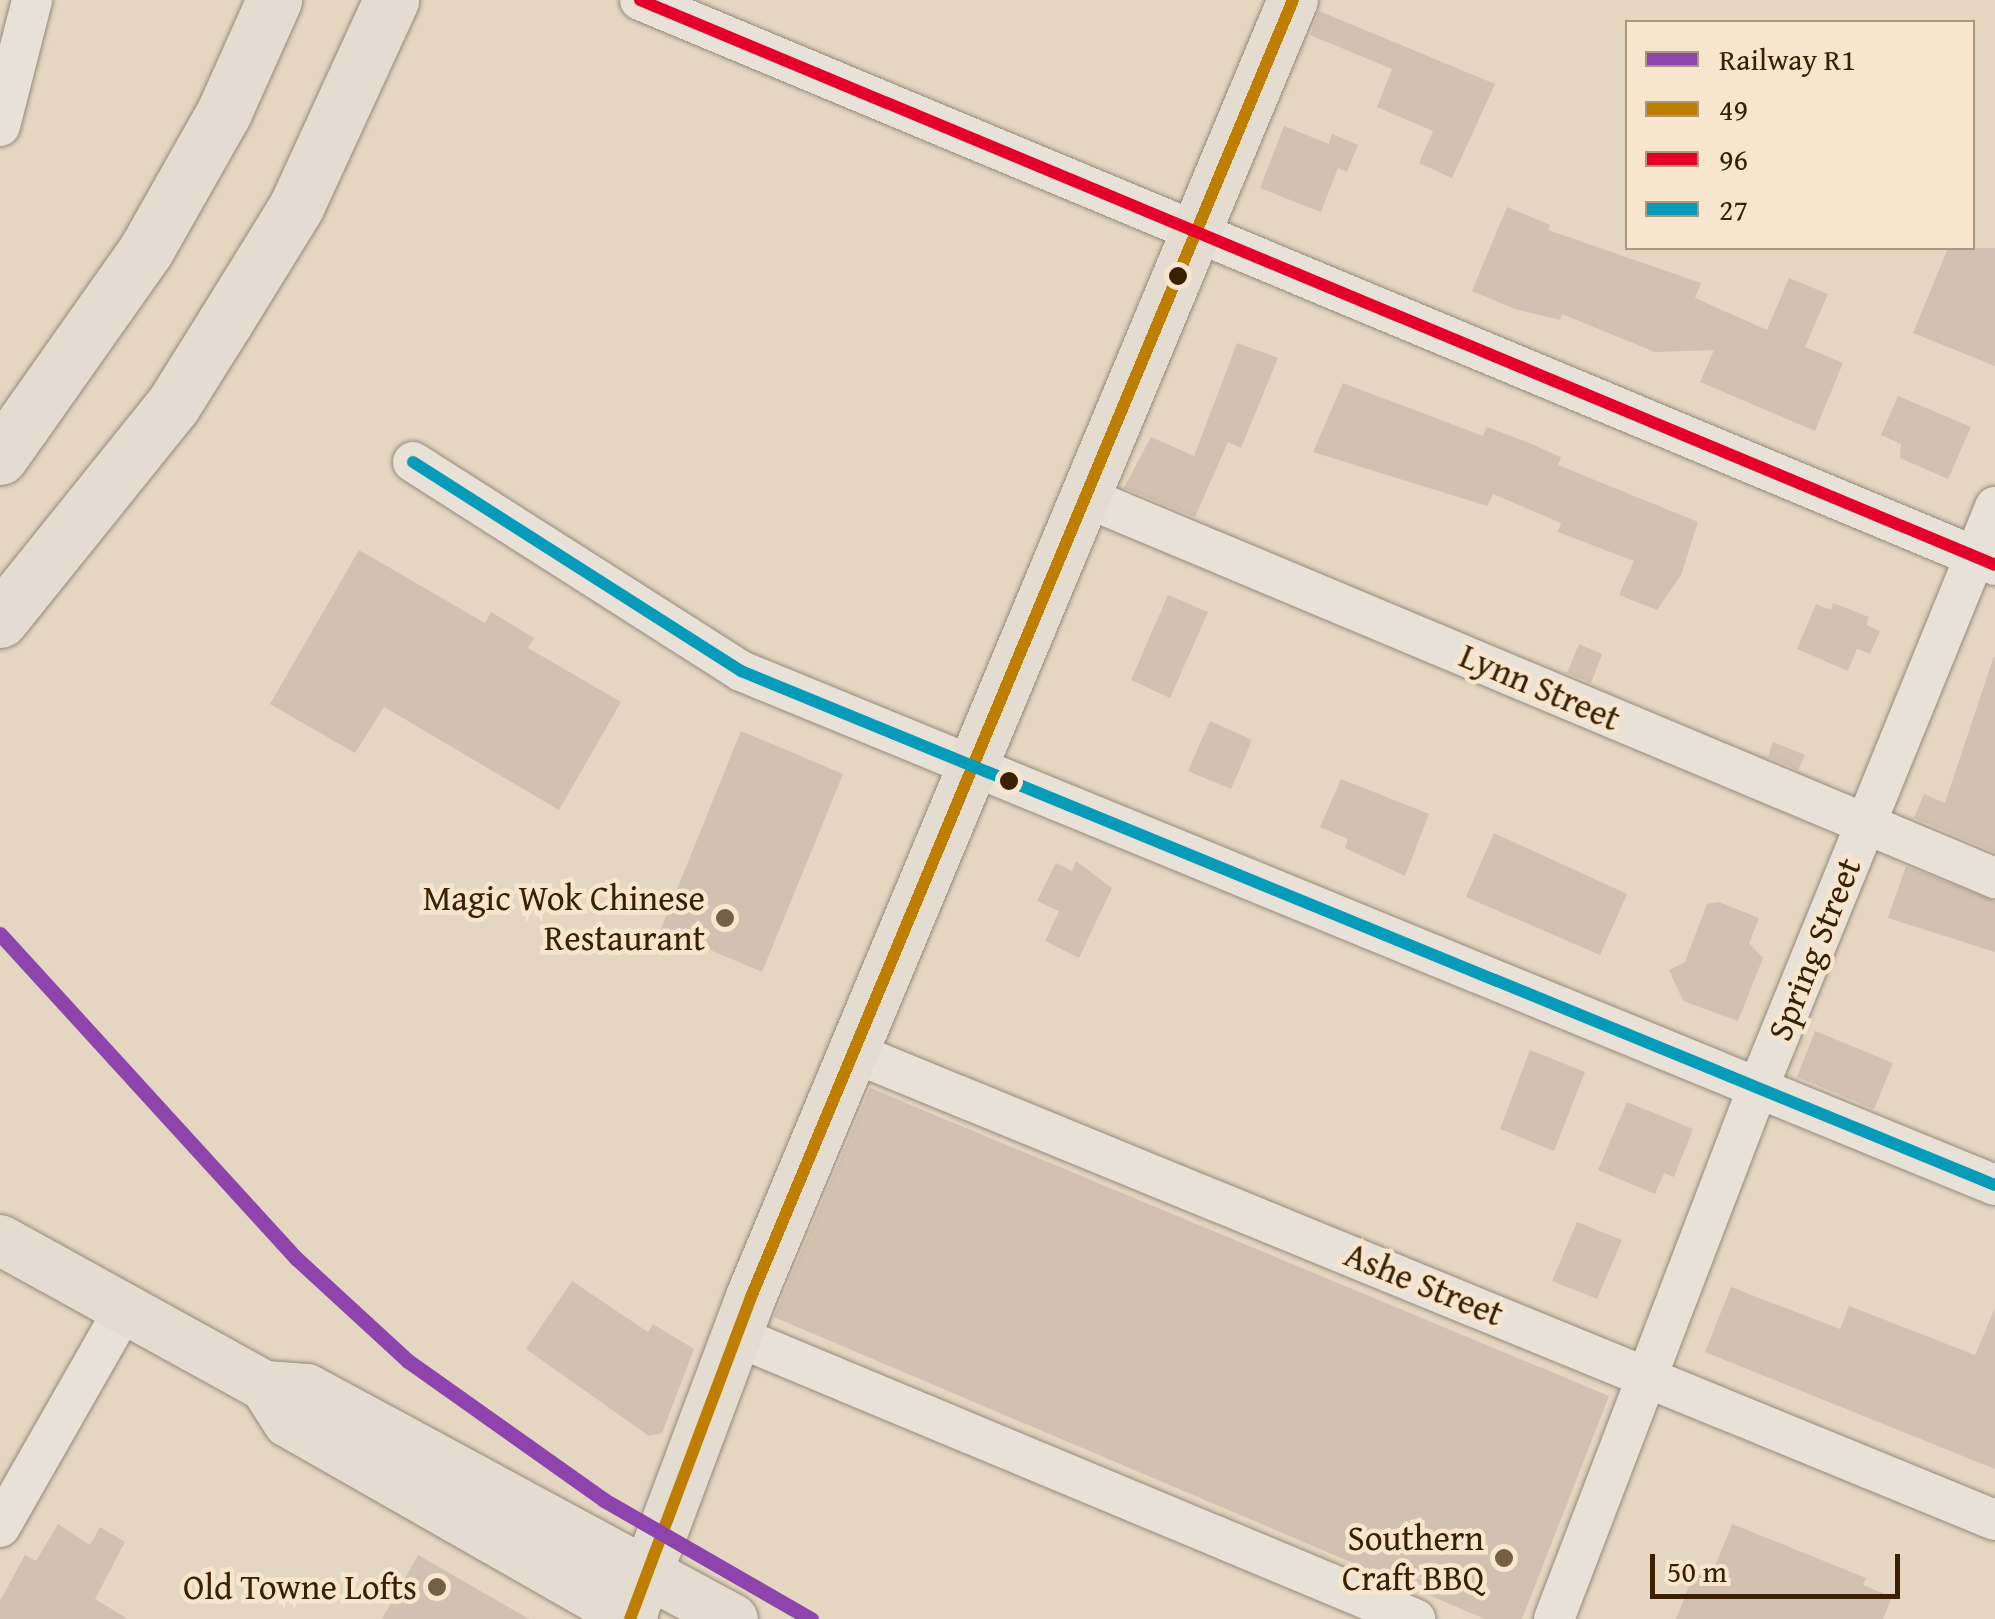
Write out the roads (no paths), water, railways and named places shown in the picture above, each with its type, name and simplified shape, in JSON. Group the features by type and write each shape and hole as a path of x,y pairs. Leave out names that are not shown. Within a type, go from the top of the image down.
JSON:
{"highway":[{"path":"8,444 183,187 274,0"},
{"path":"5,614 184,388 296,207 388,8"}],"main road":[{"path":"635,1607 736,1336 852,1052 1292,0"},
{"path":"0,1240 265,1386 288,1422 635,1607 733,1619"}],"street":[{"path":"0,126 5,70 32,0"},
{"path":"640,0 1985,561"},
{"path":"413,462 742,671 1995,1185"},
{"name":"Lynn Street","path":"1085,497 1995,878"},
{"name":"Spring Street","path":"1554,1619 1757,1090 1866,823 1985,561 1995,507"},
{"name":"Ashe Street","path":"852,1052 1995,1520"},
{"path":"0,1526 123,1310"},
{"path":"736,1336 1415,1619"}],"rail line":[{"name":"R1","path":"0,934 296,1258 408,1361 604,1500 811,1619"}],"place":[{"name":"Magic Wok Chinese Restaurant","path":"725,918"},
{"name":"Southern Craft BBQ","path":"1504,1558"},
{"name":"Old Towne Lofts","path":"437,1587"}]}
